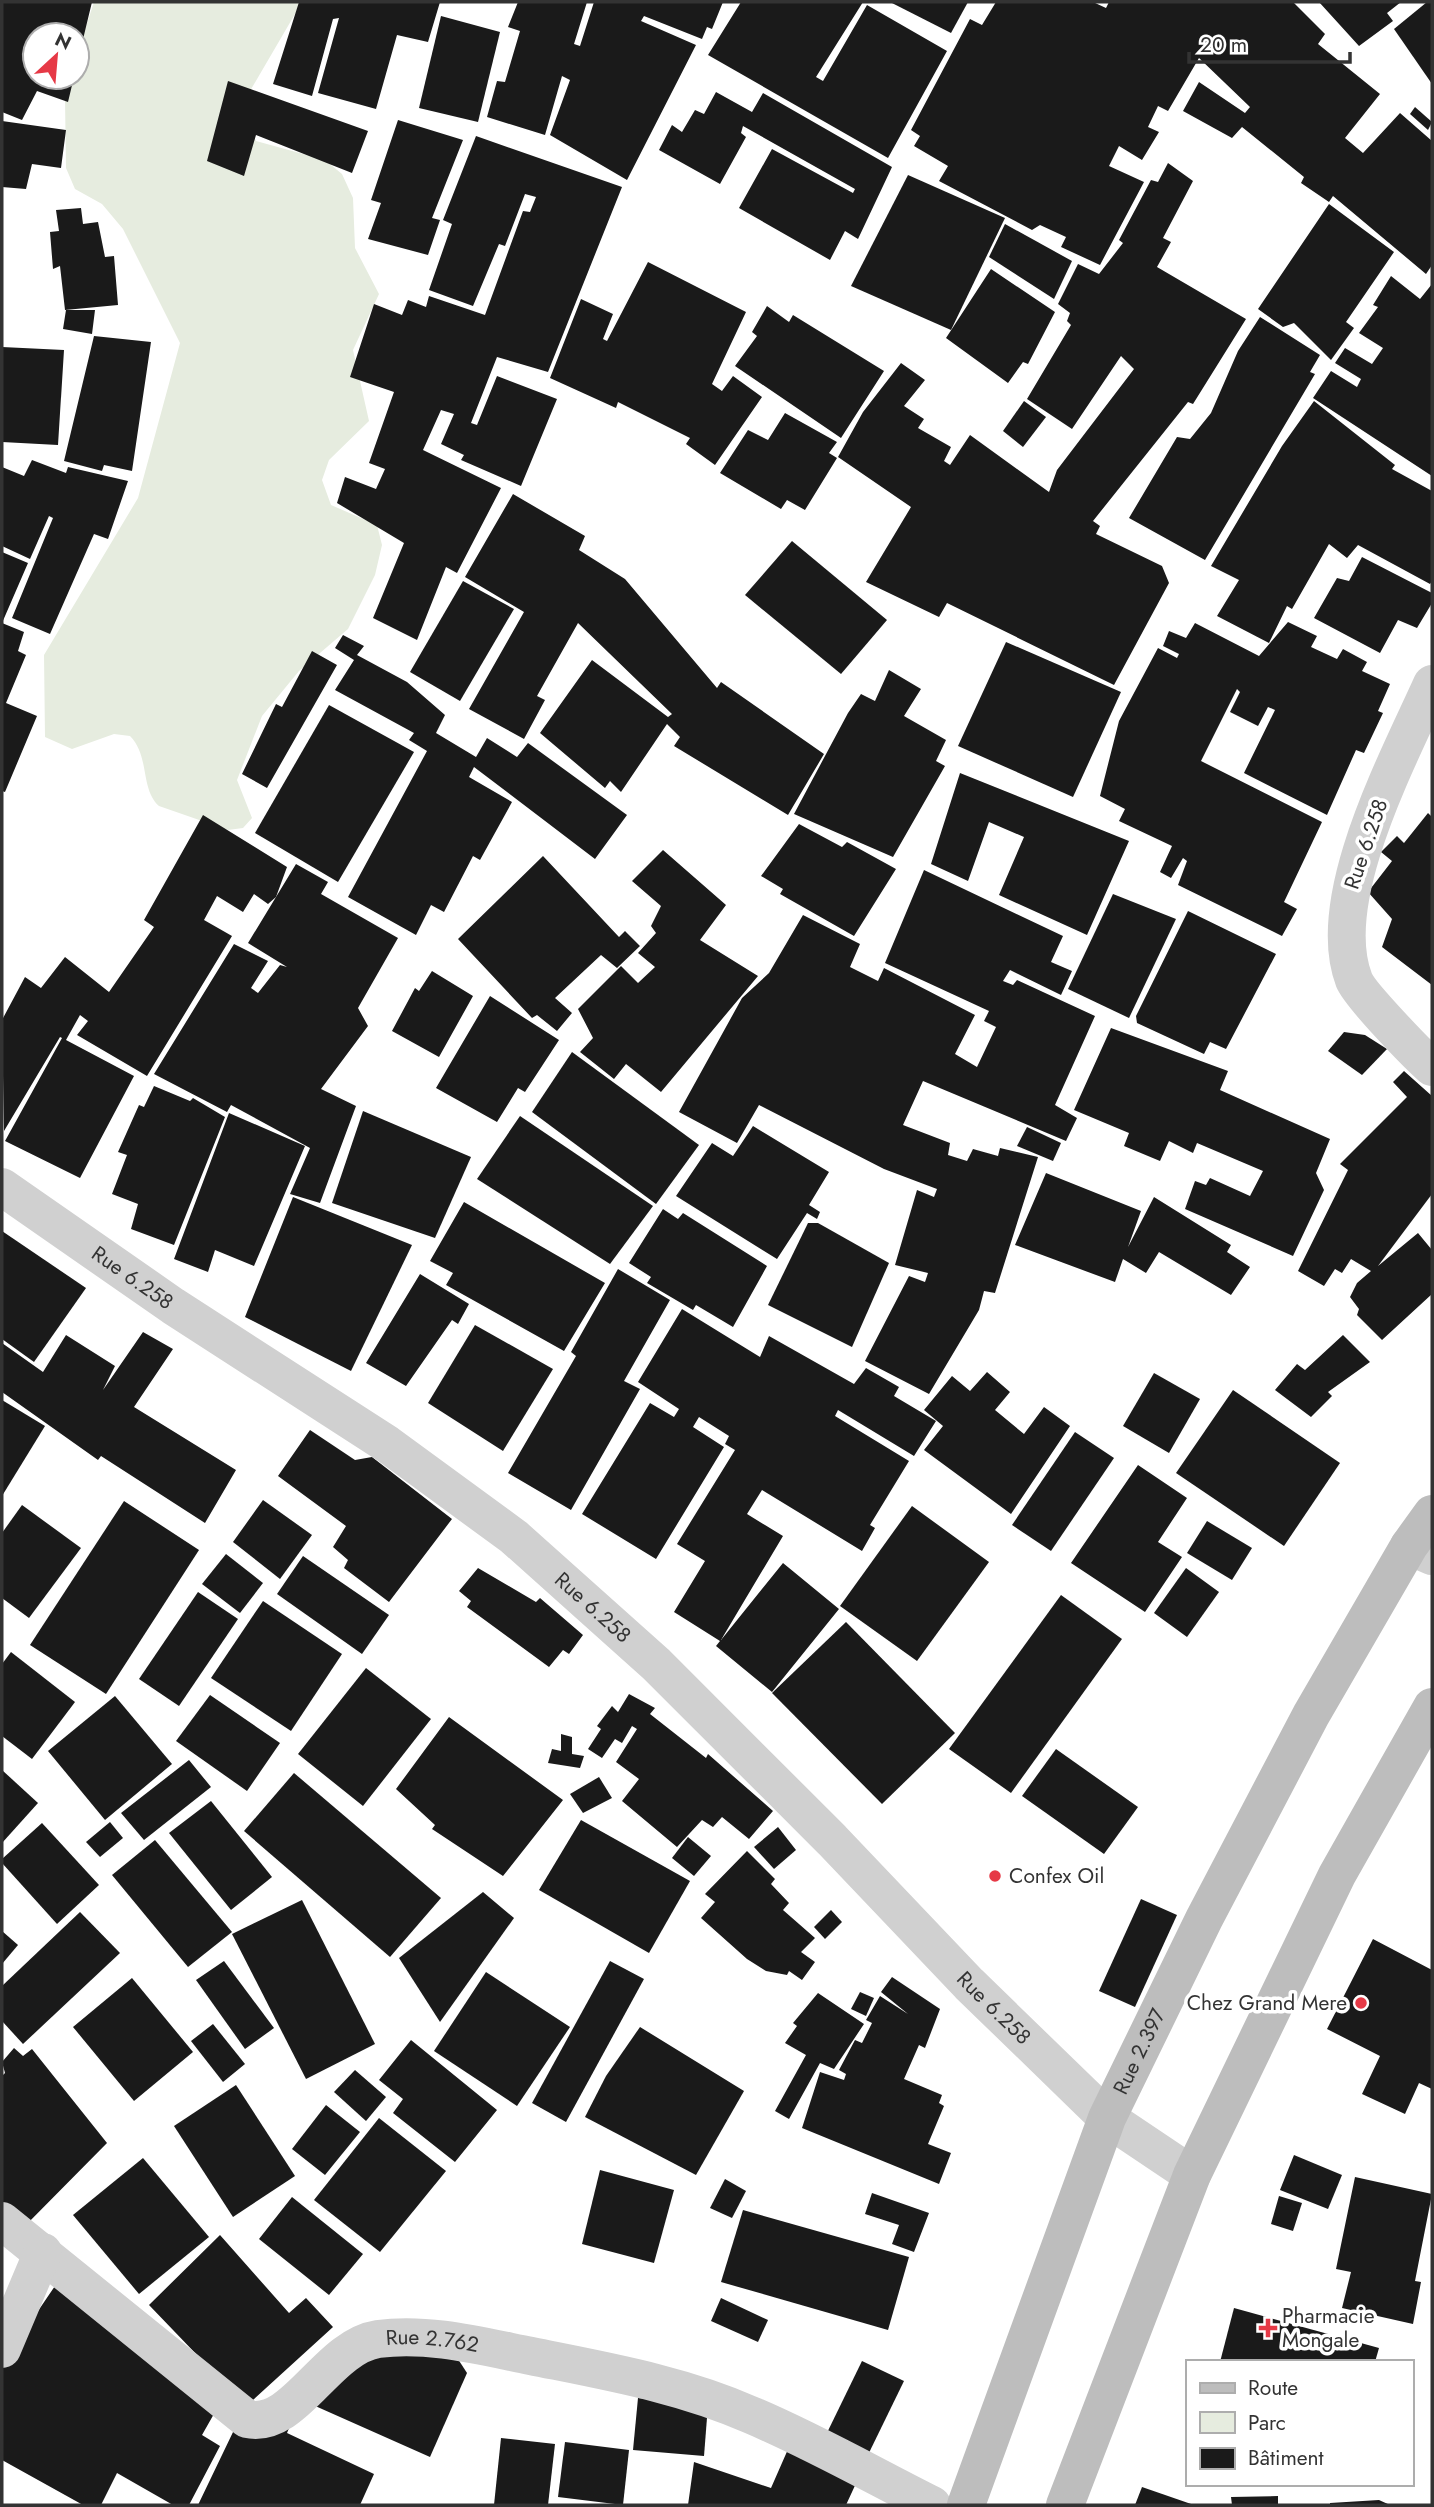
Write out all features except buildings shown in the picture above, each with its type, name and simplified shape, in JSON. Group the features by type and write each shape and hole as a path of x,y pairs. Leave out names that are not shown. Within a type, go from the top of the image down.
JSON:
{"main road":[{"name":"Rue 2.397","path":"966,2505 1107,2118 1204,1919 1311,1715 1421,1551 1432,1514"},
{"path":"1065,2505 1192,2175 1337,1875 1432,1707"}],"street":[{"name":"Rue 6.258","path":"1432,684 1383,793 1348,898 1346,953 1355,984 1432,1067"},
{"name":"Rue 6.258","path":"2,1187 173,1306 387,1444 514,1537 656,1664 832,1840 969,1984 1107,2118 1192,2175"},
{"name":"Rue 2.762","path":"2,2221 247,2419 259,2422 281,2413 348,2351 374,2340 404,2337 469,2343 648,2380 690,2392 751,2414 932,2505"},
{"path":"2,2349 43,2252"}],"green space":[{"path":"94,2 302,2 250,91 248,123 256,141 325,160 342,174 353,198 355,248 379,294 353,350 369,421 329,460 322,480 331,505 377,525 382,545 375,575 348,629 299,671 262,716 237,780 252,818 243,828 228,830 159,806 149,791 140,753 130,736 114,734 72,749 45,737 44,655 138,498 180,343 123,229 102,204 75,189 66,168 67,91 91,91 91,21 88,21"}],"place":[{"name":"Confex Oil","path":"995,1876"},
{"name":"Chez Grand Mere","path":"1361,2003"},
{"name":"Pharmacie Mongale","path":"1268,2328"}]}
